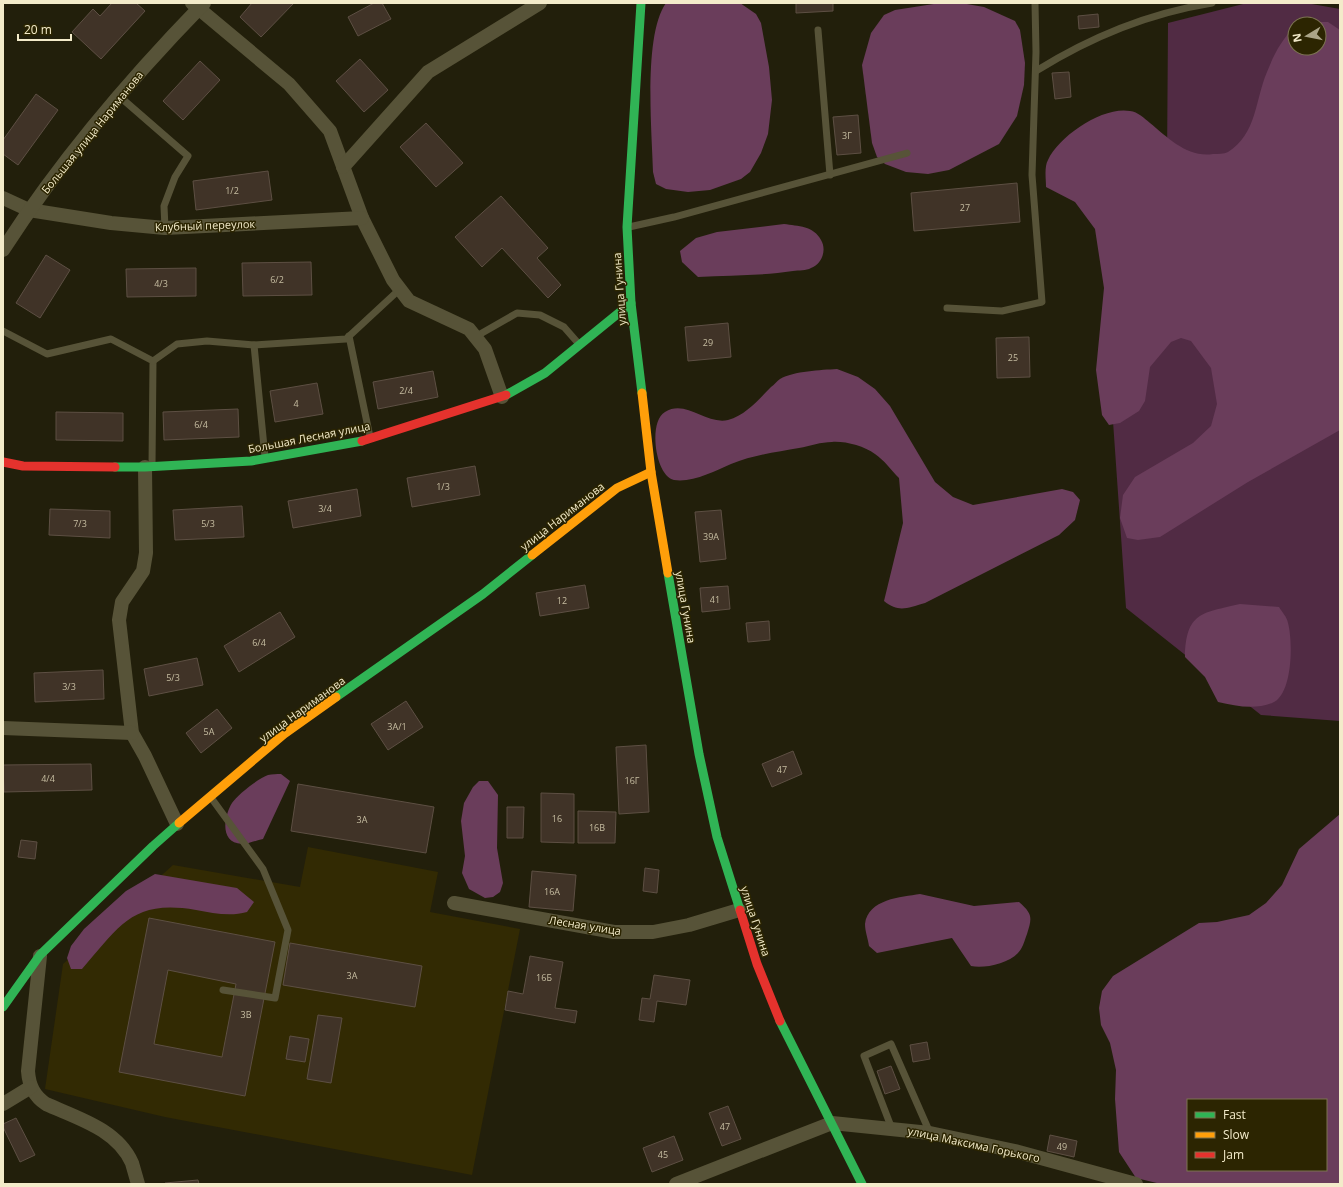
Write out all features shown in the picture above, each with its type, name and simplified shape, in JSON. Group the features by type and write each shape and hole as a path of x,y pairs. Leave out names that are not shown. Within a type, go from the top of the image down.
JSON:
{"street":[{"path":"343,167 428,72 540,3"},
{"name":"улица Гунина","path":"641,3 627,227 631,303 651,472 699,754 717,837 757,964 782,1025 862,1184"},
{"path":"198,5 289,84 330,131 362,218 393,280 409,301 468,329 485,349 502,397"},
{"name":"Большая улица Нариманова","path":"3,250 28,210 119,96 198,5"},
{"name":"Клубный переулок","path":"3,198 28,210 111,223 165,228 362,218"},
{"name":"Большая Лесная улица","path":"3,464 23,466 149,466 251,462 371,439 502,397 545,373 631,303"},
{"path":"149,466 146,553 143,571 122,602 120,620 132,733 145,756 177,824"},
{"name":"улица Нариманова","path":"3,1007 40,955 177,824 284,734 482,594 617,488 651,472"},
{"path":"3,728 132,733"},
{"name":"Лесная улица","path":"454,903 622,932 653,932 689,925 739,910"},
{"path":"40,955 28,1080 38,1099 101,1130 113,1138 122,1147 131,1163 138,1184"},
{"path":"3,1104 31,1087"},
{"name":"улица Максима Горького","path":"676,1184 832,1123 930,1133 1015,1151 1136,1184"}],"lane":[{"path":"947,308 1002,311 1042,302 1032,175 1036,71 1035,3"},
{"path":"1036,71 1064,54 1108,34 1157,15 1182,6 1212,3"},
{"path":"818,30 830,175"},
{"path":"119,96 188,156 175,177 164,206 165,228"},
{"path":"627,227 674,217 907,154"},
{"path":"153,361 177,344 207,341 254,345 346,339 400,289"},
{"path":"475,337 517,313 540,315 564,327 579,345"},
{"path":"3,331 47,354 111,339 153,361"},
{"path":"349,336 371,439"},
{"path":"254,345 265,459"},
{"path":"149,466 153,361"},
{"path":"210,797 263,869 288,930 275,998 223,990"},
{"path":"892,1129 864,1056 891,1044 930,1133"}],"shaded area":[{"path":"666,3 740,3 756,14 761,23 769,67 772,100 768,134 761,153 750,172 741,179 710,190 688,192 666,189 656,184 653,172 650,84 654,37 659,18"},
{"path":"940,3 961,3 984,7 1015,21 1020,30 1025,63 1024,85 1017,116 999,144 949,170 928,174 906,172 885,164 877,157 872,143 862,65 871,33 884,15 895,10"},
{"path":"1247,3 1306,3 1340,9 1340,721 1261,715 1126,608 1112,407 1167,164 1168,23"},
{"path":"1327,22 1340,30 1340,430 1248,482 1160,537 1138,540 1127,538 1120,518 1123,495 1135,477 1193,443 1211,426 1217,404 1211,368 1191,341 1181,338 1171,342 1150,367 1145,401 1139,411 1120,423 1109,425 1102,415 1096,370 1104,288 1095,229 1075,202 1046,187 1047,163 1054,151 1062,142 1083,125 1107,113 1119,111 1130,111 1138,114 1179,146 1187,150 1204,154 1221,154 1228,152 1238,145 1245,136 1254,116 1263,83 1270,65 1287,36 1287,56 1327,56"},
{"path":"784,224 810,229 818,235 824,248 821,260 815,266 805,270 770,274 698,277 682,262 680,251 696,238 717,232"},
{"path":"837,369 858,377 875,389 890,406 935,482 953,497 973,505 1062,489 1073,492 1080,500 1075,520 1059,535 925,603 908,608 899,608 889,605 884,601 903,523 899,478 871,451 848,443 824,443 748,458 703,476 688,480 674,480 667,476 662,469 658,459 655,436 660,417 665,412 681,408 712,419 720,421 728,420 735,418 746,411 780,379 786,376 816,370"},
{"path":"1240,604 1279,607 1286,617 1290,631 1291,654 1288,679 1279,698 1272,703 1265,705 1245,707 1218,702 1205,677 1185,657 1186,642 1189,631 1193,623 1199,617 1206,613"},
{"path":"281,774 290,781 263,839 242,844 230,839 225,828 227,815 232,803 248,787 264,777"},
{"path":"479,781 488,781 498,795 497,848 503,883 500,892 493,897 485,898 469,889 462,873 465,856 461,821 464,803 473,787"},
{"path":"1340,814 1340,1184 1161,1184 1136,1178 1119,1152 1115,1099 1116,1070 1110,1043 1101,1025 1099,1008 1102,991 1113,976 1199,923 1217,922 1249,915 1266,903 1282,885 1299,849"},
{"path":"308,847 438,872 430,912 520,929 472,1175 165,1117 45,1089 63,964 173,865 300,887"},
{"path":"155,874 237,888 254,902 247,912 234,914 174,908 142,912 129,919 118,929 82,969 71,969 67,958 71,946 84,929 126,891"},
{"path":"920,894 974,906 1019,902 1027,910 1030,916 1029,929 1022,947 1012,958 998,964 984,967 971,966 952,938 877,953 869,946 865,927 867,916 872,909 879,904 895,898"}],"building":[{"path":"112,3 136,3 145,11 101,59 72,32 93,9 100,16"},
{"path":"252,3 294,3 261,37 240,17"},
{"path":"374,3 382,3 391,19 358,36 348,17"},
{"path":"796,3 833,3 833,11 796,13"},
{"path":"1098,14 1099,27 1079,29 1078,16"},
{"path":"360,59 388,90 364,112 336,81"},
{"path":"200,61 220,80 183,120 163,101"},
{"path":"1069,72 1071,97 1055,99 1052,73"},
{"path":"36,94 58,110 18,165 3,154 3,140"},
{"path":"858,115 861,153 837,155 833,117"},
{"path":"426,123 463,163 436,187 400,147"},
{"path":"268,171 272,200 196,210 193,181"},
{"path":"1017,183 1020,222 914,231 911,193"},
{"path":"501,196 548,248 537,258 561,285 548,298 502,248 482,267 455,237"},
{"path":"46,255 70,270 40,318 16,303"},
{"path":"311,262 312,295 243,296 242,263"},
{"path":"196,268 196,296 127,297 126,269"},
{"path":"728,323 731,357 688,361 685,327"},
{"path":"1029,337 1030,377 997,378 996,338"},
{"path":"433,371 438,397 378,409 373,382"},
{"path":"317,383 323,414 275,422 270,391"},
{"path":"238,409 239,437 164,440 163,412"},
{"path":"56,412 123,413 123,441 56,440"},
{"path":"475,466 480,495 412,507 407,478"},
{"path":"357,489 361,516 293,528 288,501"},
{"path":"242,506 244,537 175,540 173,510"},
{"path":"50,509 110,511 110,538 49,535"},
{"path":"721,510 726,559 700,562 695,512"},
{"path":"585,585 589,608 540,616 536,593"},
{"path":"728,586 730,609 702,612 700,588"},
{"path":"280,612 295,637 239,672 224,646"},
{"path":"769,621 770,640 748,642 746,623"},
{"path":"197,658 203,685 149,696 144,669"},
{"path":"103,670 104,699 35,702 34,673"},
{"path":"406,701 423,727 388,750 371,724"},
{"path":"217,709 232,728 201,753 186,733"},
{"path":"646,745 649,812 619,814 616,747"},
{"path":"793,751 802,774 772,787 762,764"},
{"path":"91,764 92,790 4,792 3,765"},
{"path":"298,784 434,807 426,853 291,831"},
{"path":"541,793 574,794 574,843 541,842"},
{"path":"507,807 524,807 523,838 507,838"},
{"path":"578,811 616,812 615,843 578,843"},
{"path":"21,840 37,842 35,859 18,857"},
{"path":"645,868 659,870 657,893 643,891"},
{"path":"532,871 576,875 573,911 529,907"},
{"path":"149,918 275,942 245,1096 119,1072","holes":["168,970 236,984 222,1057 154,1044"]},
{"path":"290,943 422,966 415,1007 283,985"},
{"path":"530,956 563,962 555,1008 577,1011 575,1023 505,1010 508,991 523,994"},
{"path":"654,975 690,980 686,1005 657,1001 654,1022 639,1020 642,998 650,999"},
{"path":"318,1015 342,1018 331,1083 307,1079"},
{"path":"290,1036 309,1039 305,1062 286,1059"},
{"path":"927,1042 930,1059 913,1062 910,1045"},
{"path":"891,1066 900,1089 885,1094 877,1071"},
{"path":"728,1106 741,1139 722,1146 709,1113"},
{"path":"16,1118 35,1155 20,1162 3,1127 3,1124"},
{"path":"1050,1135 1077,1141 1074,1157 1047,1151"},
{"path":"674,1136 683,1160 652,1172 643,1148"},
{"path":"198,1180 199,1184 165,1184 165,1183"}],"traffic: fast":[{"path":"641,3 627,227 631,303 642,393"},
{"path":"506,395 545,373 631,303"},
{"path":"115,467 145,467 251,461 362,441"},
{"path":"336,697 483,594 532,555"},
{"path":"668,573 699,754 717,837 740,910"},
{"path":"3,1007 40,955 153,846 179,823"},
{"path":"780,1021 862,1184"}],"traffic: slow":[{"path":"642,393 651,472 668,573"},
{"path":"532,555 617,488 651,472"},
{"path":"179,823 284,734 336,697"}],"traffic: jam":[{"path":"362,441 506,395"},
{"path":"3,462 23,466 115,467"},
{"path":"740,910 757,964 780,1021"}]}
